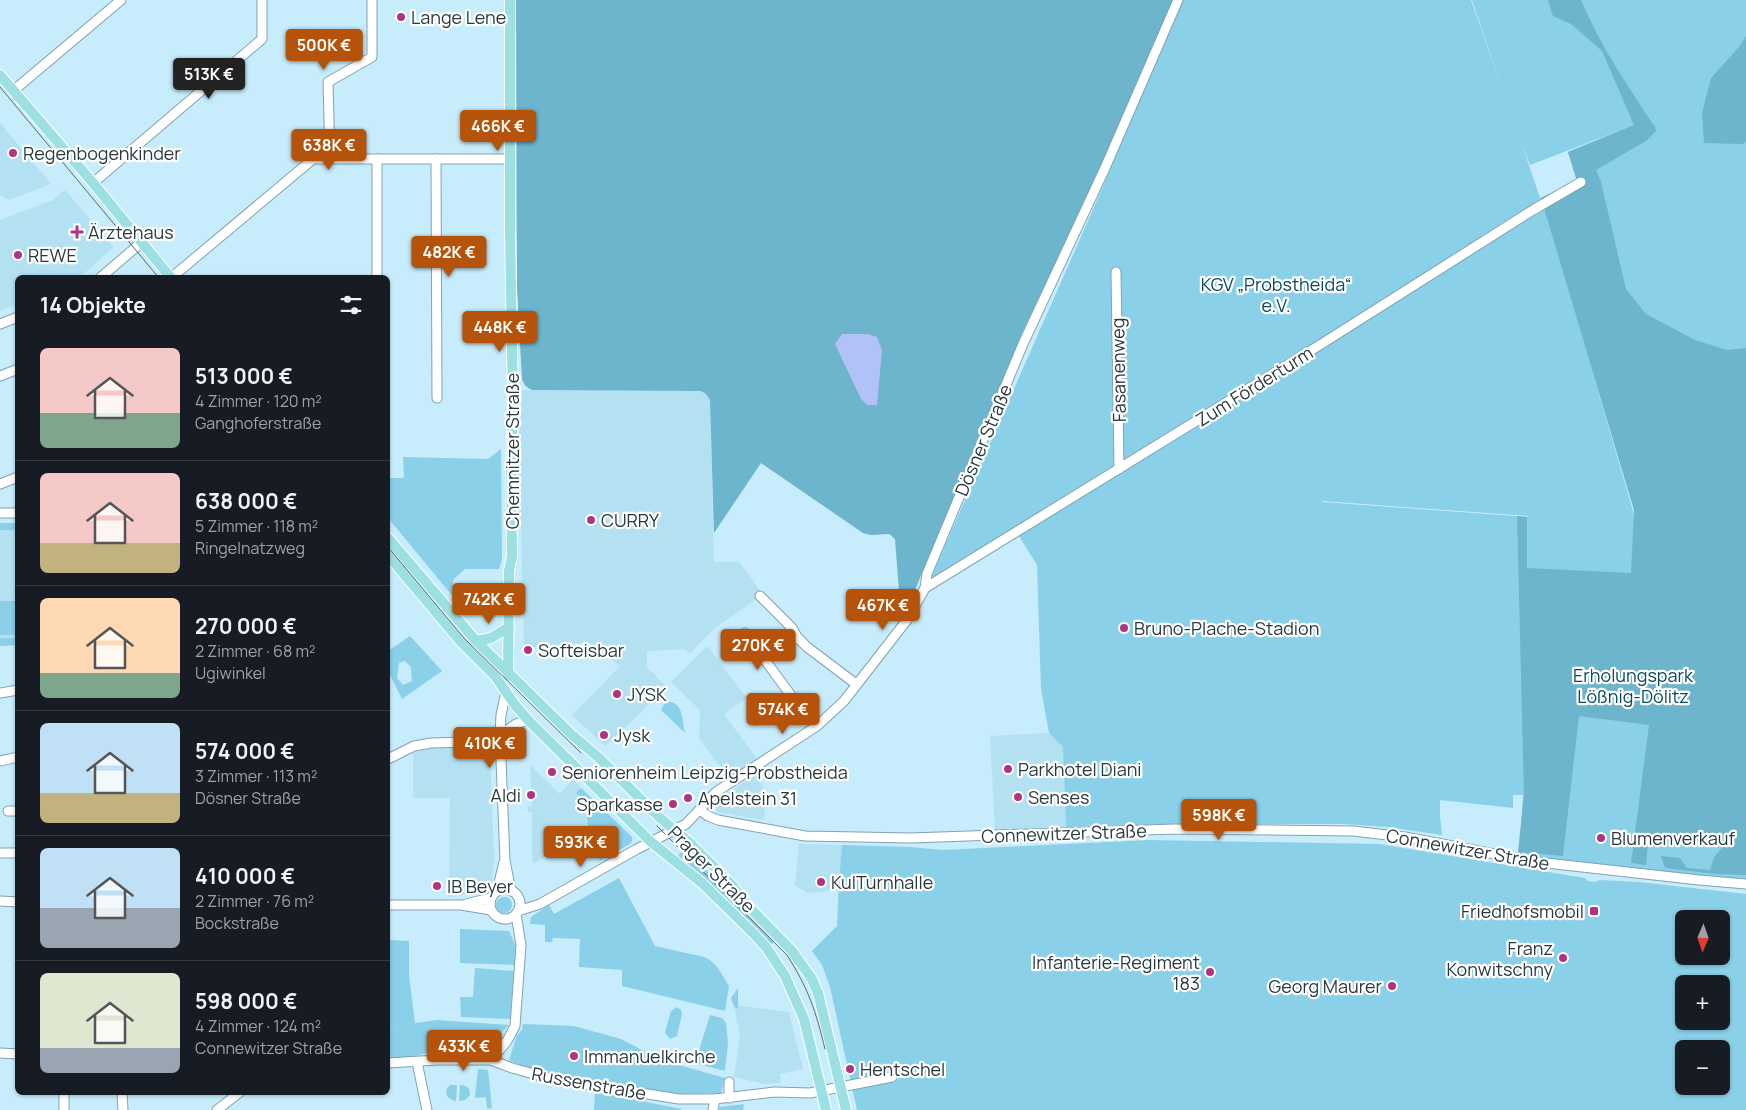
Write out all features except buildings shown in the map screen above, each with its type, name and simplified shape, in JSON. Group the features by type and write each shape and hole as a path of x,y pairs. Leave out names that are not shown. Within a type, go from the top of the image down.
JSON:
{"main road":[{"name":"Chemnitzer Straße","path":"506,692 508,673 509,571 512,556 511,466 513,419 510,0"},
{"path":"0,75 93,183 169,275"},
{"name":"Prager Straße","path":"390,540 476,641 572,735 598,757 733,886 792,951 812,979 818,994 846,1110"},
{"name":"Prager Straße","path":"390,560 477,659 495,676 528,720 652,842 702,882 754,934 777,962 799,1005 826,1110"},
{"path":"476,641 491,638 509,627"}],"street":[{"path":"13,91 121,0"},
{"path":"93,183 262,39 262,0"},
{"path":"330,159 328,82 372,57 372,0"},
{"name":"Dösner Straße","path":"700,810 716,792 817,726 844,701 908,620 925,588 927,574 1023,344 1097,186 1178,0"},
{"path":"175,275 314,159 510,159"},
{"path":"377,159 377,275"},
{"path":"436,159 437,398"},
{"name":"Zum Förderturm","path":"925,588 1323,343 1533,210 1582,182"},
{"path":"104,275 142,242"},
{"name":"Fasanenweg","path":"1116,272 1119,469"},
{"path":"0,324 15,318"},
{"path":"0,376 15,370"},
{"path":"0,484 15,478"},
{"path":"0,513 15,513"},
{"path":"760,596 792,628 807,647 856,684"},
{"path":"745,633 790,694 756,720"},
{"path":"764,660 797,636"},
{"path":"0,693 15,690"},
{"path":"506,692 500,714 500,738 505,861 510,891"},
{"path":"390,758 414,746 500,738 509,728 528,720"},
{"path":"0,761 15,757"},
{"path":"504,919 540,904 686,824 700,810"},
{"name":"Connewitzer Straße","path":"700,810 718,820 805,836 943,838 1174,829 1353,831 1405,836 1537,862 1746,884"},
{"path":"0,853 15,854"},
{"path":"491,910 494,894 505,861"},
{"path":"461,905 502,890 510,891 519,899 540,904"},
{"path":"491,1060 507,1041 515,1026 521,936 517,913 519,899"},
{"path":"0,901 15,902"},
{"path":"390,905 461,905 491,910 496,916 504,919 521,936"},
{"path":"0,1053 15,1054"},
{"name":"Russenstraße","path":"390,1063 437,1060 491,1060 552,1079 679,1099 729,1098 774,1092 807,1093 892,1077"},
{"path":"417,1062 427,1110"},
{"path":"729,1082 729,1098"},
{"path":"64,1095 64,1110"},
{"path":"122,1095 122,1110"},
{"path":"223,1108 237,1095"},
{"path":"713,1110 715,1099"}],"shaded area":[{"name":"Regenbogenkinder","path":"0,123 51,184 9,200 0,195"},
{"path":"65,190 114,247 82,275 15,275 15,305 0,311 0,220 53,200"},
{"path":"842,334 868,334 877,337 882,350 877,405 867,405 861,399 835,344"},
{"path":"522,390 701,391 706,394 710,400 714,562 739,562 763,594 715,628 690,653 684,649 647,651 647,667 667,687 605,746 572,715 620,666 591,643 567,644 563,647 524,647 521,523 518,509"},
{"path":"0,530 15,530 15,638 0,638"},
{"path":"707,646 747,698 724,714 757,759 736,774 728,777 699,738 700,710 671,682"},
{"path":"1049,733 1063,747 1066,827 995,830 990,736"},
{"path":"487,746 490,751 494,858 492,881 489,891 449,897 450,798 413,798 413,753 431,748"},
{"path":"530,765 560,794 573,779 581,788 576,793 586,802 586,829 561,843 564,848 534,863 532,859 532,812 528,812 528,806 532,806"},
{"path":"755,775 764,789 766,799 764,820 717,812 716,801"},
{"path":"799,844 842,845 838,890 808,893 795,885"},
{"path":"734,1005 789,1012 803,1069 780,1074 781,1083 764,1084 734,1077 740,1037"}],"green space":[{"path":"516,0 1173,0 1110,149 1023,331 907,609 900,604 895,539 889,534 871,535 863,533 761,463 714,533 710,400 701,391 532,390 524,384 522,379 517,289"},
{"name":"KGV „Probstheida“ e.V.","path":"1182,0 1471,0 1503,91 1472,0 1746,0 1746,884 1652,875 1519,855 1523,795 1513,795 1513,808 1440,800 1442,835 1387,827 1344,824 1172,824 1066,827 1063,747 1049,733 1041,689 1037,565 1019,536 1130,466 1125,459 934,577 932,575 1091,214","holes":["1629,127 1568,152 1577,181 1540,198 1521,142 1530,165","1541,199 1544,210 1476,251 1473,242","1589,360 1634,510 1633,519 1633,511","1322,501 1528,517 1322,502"]},
{"name":"Erholungspark Lößnig-Dölitz","path":"1548,0 1581,0 1606,49 1655,127 1656,131 1646,141 1596,170 1601,182 1626,289 1646,314 1695,340 1727,350 1746,348 1746,875 1715,874 1665,868 1661,856 1680,858 1687,868 1710,870 1714,857 1723,847 1738,843 1648,843 1646,865 1631,863 1649,725 1579,716 1563,856 1518,852 1524,794 1517,516 1527,517 1527,568 1631,573 1634,510 1541,198 1577,181 1568,152 1634,125 1602,51 1571,24 1553,16"},
{"path":"1746,36 1746,142 1742,144 1704,143 1702,113 1711,78 1739,47"},
{"path":"501,449 502,559 499,569 465,569 453,580 455,599 390,520 390,478 404,478 403,457 488,459"},
{"path":"0,523 15,523 15,530 0,530"},
{"path":"0,601 15,601 15,635 0,635"},
{"path":"410,636 442,671 402,699 390,675 390,650","holes":["405,661 411,667 412,681 403,685 397,678 399,663"]},
{"path":"0,638 15,638 15,645 0,646"},
{"path":"668,702 680,708 685,733 661,710 664,704"},
{"path":"581,788 632,837 630,844 600,860 588,837 586,802 576,793"},
{"path":"1149,840 1379,844 1585,878 1588,881 1639,882 1746,894 1746,1110 857,1110 830,987 822,965 812,951 837,926 842,845 943,850"},
{"path":"685,849 776,939 770,946 677,857"},
{"path":"619,878 655,946 704,957 718,968 729,986 725,1011 622,986 622,970 579,967 580,939 553,938 552,942 545,942 545,925 530,924 531,917 549,905 554,914"},
{"path":"504,897 510,899 512,905 510,911 504,913 498,911 496,905 498,899"},
{"path":"460,929 509,931 516,947 515,965 460,963"},
{"path":"390,940 409,941 409,975 415,1023 437,1020 509,1025 489,1045 478,1049 433,1051 412,1057 390,1058 390,1027 395,1026 390,1027"},
{"path":"475,968 514,971 510,1019 461,1017 460,997 473,997"},
{"path":"738,988 738,1009 734,1007 731,998"},
{"path":"677,1007 681,1010 682,1014 677,1036 670,1039 665,1033 671,1011"},
{"path":"710,1015 722,1018 726,1023 728,1043 725,1071 690,1062 692,1057 697,1057"},
{"path":"523,1024 574,1026 621,1039 661,1060 725,1078 721,1093 679,1094 556,1076 520,1065 509,1060 517,1035 522,1030"},
{"path":"478,1069 488,1070 492,1108 487,1109 486,1097 475,1098"},
{"path":"450,1085 457,1085 456,1101 447,1096 446,1090"},
{"path":"460,1085 468,1087 470,1095 465,1100 459,1101"},
{"path":"595,1092 682,1109 682,1110 594,1110"},
{"path":"744,1104 743,1110 719,1110 720,1107"}],"tram line":[{"path":"0,87 157,275"},
{"path":"390,549 465,639 581,753"},
{"path":"657,826 787,955 801,978 810,1000 825,1049"}],"place":[{"name":"Lange Lene","path":"401,17"},
{"name":"Regenbogenkinder","path":"13,153"},
{"name":"Ärztehaus","path":"77,232"},
{"name":"REWE","path":"18,255"},
{"name":"CURRY","path":"591,520"},
{"name":"Bruno-Plache-Stadion","path":"1124,628"},
{"name":"Softeisbar","path":"528,650"},
{"name":"JYSK","path":"617,694"},
{"name":"Jysk","path":"604,735"},
{"name":"Parkhotel Diani","path":"1008,769"},
{"name":"Seniorenheim Leipzig-Probstheida","path":"552,772"},
{"name":"Aldi","path":"531,795"},
{"name":"Senses","path":"1018,797"},
{"name":"Apelstein 31","path":"688,798"},
{"name":"Sparkasse","path":"673,804"},
{"name":"Blumenverkauf","path":"1601,838"},
{"name":"KulTurnhalle","path":"821,882"},
{"name":"IB Beyer","path":"437,886"},
{"name":"Friedhofsmobil","path":"1594,911"},
{"name":"Franz Konwitschny","path":"1563,958"},
{"name":"Infanterie-Regiment 183","path":"1210,972"},
{"name":"Georg Maurer","path":"1392,986"},
{"name":"Immanuelkirche","path":"574,1056"},
{"name":"Hentschel","path":"850,1069"}]}
